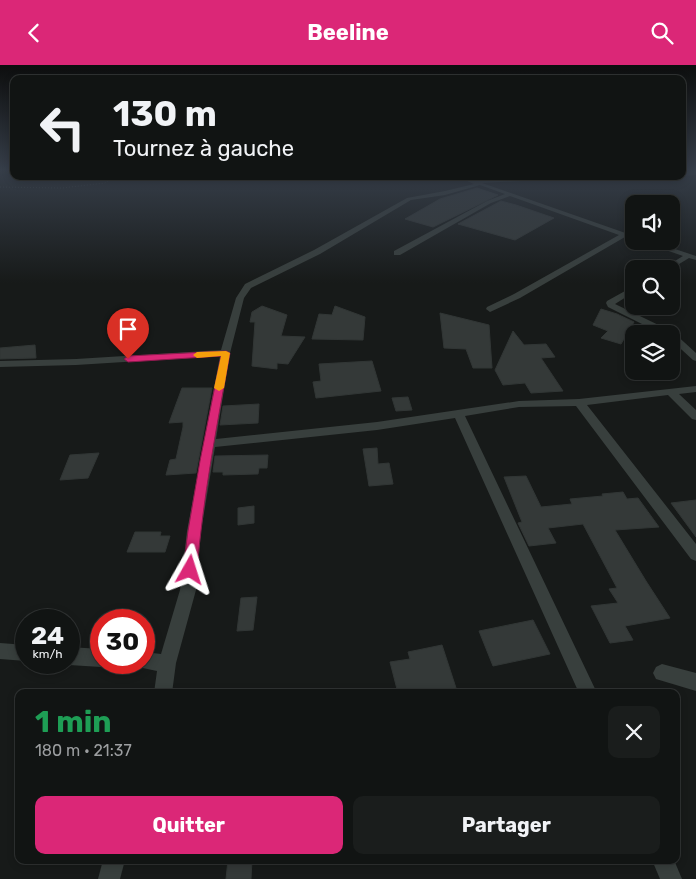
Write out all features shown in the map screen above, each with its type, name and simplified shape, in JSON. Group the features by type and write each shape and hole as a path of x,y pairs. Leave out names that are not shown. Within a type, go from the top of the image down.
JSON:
{"street":[{"path":"164,689 167,663 188,590 194,531 208,444 226,353 242,292 248,286 317,252 394,207"},
{"path":"397,253 480,207"},
{"path":"545,207 624,235"},
{"path":"490,309 517,296 624,235"},
{"path":"671,250 692,257"},
{"path":"680,263 692,257"},
{"path":"625,294 610,303 625,312"},
{"path":"631,315 652,325"},
{"path":"680,343 696,358"},
{"path":"0,364 76,362 226,353"},
{"path":"208,444 377,426 519,404 579,402 696,389"},
{"path":"672,393 696,416"},
{"path":"579,402 696,555"},
{"path":"458,412 586,689"},
{"path":"0,651 15,652"},
{"path":"155,662 167,663"},
{"path":"662,673 696,682"},
{"path":"109,879 113,864"},
{"path":"665,864 671,879"}],"building":[{"path":"426,207 474,207 433,227 405,219"},
{"path":"490,207 522,207 554,218 515,240 458,224"},
{"path":"262,306 287,315 281,336 305,337 288,364 277,363 277,369 252,366 255,322 250,322 252,312"},
{"path":"335,306 365,317 363,340 312,339 319,314 332,315"},
{"path":"601,309 634,322 632,325 625,325 625,337 621,344 601,338 608,331 593,325"},
{"path":"440,313 489,325 492,368 473,368 466,349 444,348"},
{"path":"513,331 524,345 546,344 555,357 541,358 563,391 531,393 525,383 503,385 495,370"},
{"path":"35,345 36,358 0,359 0,348"},
{"path":"372,361 381,391 316,398 313,382 321,381 319,364"},
{"path":"182,388 212,388 196,473 166,475 170,460 176,459 183,427 183,422 169,423"},
{"path":"408,397 412,410 396,411 392,398"},
{"path":"259,404 258,423 220,425 223,406"},
{"path":"377,448 378,464 389,463 393,484 369,486 363,449"},
{"path":"99,453 88,478 60,480 70,455"},
{"path":"268,455 267,468 259,468 258,474 223,475 223,472 213,472 215,456"},
{"path":"526,476 541,507 572,504 570,499 623,492 627,499 638,498 659,527 615,530 670,618 625,626 633,640 610,643 591,606 618,603 609,589 617,588 583,524 548,528 556,543 529,546 518,523 522,522 504,477"},
{"path":"696,500 696,537 671,503"},
{"path":"254,506 254,523 238,525 238,508"},
{"path":"135,532 161,532 160,536 170,536 165,552 127,552"},
{"path":"257,597 253,630 237,631 241,598"},
{"path":"533,620 550,654 493,666 479,631"},
{"path":"442,645 456,689 397,689 390,662 410,659 408,652"},
{"path":"228,864 252,864 251,879 226,879"}],"slow traffic":[{"path":"197,355 226,353 219,388"}],"route":[{"path":"128,359 226,353 205,461 190,570"}]}
